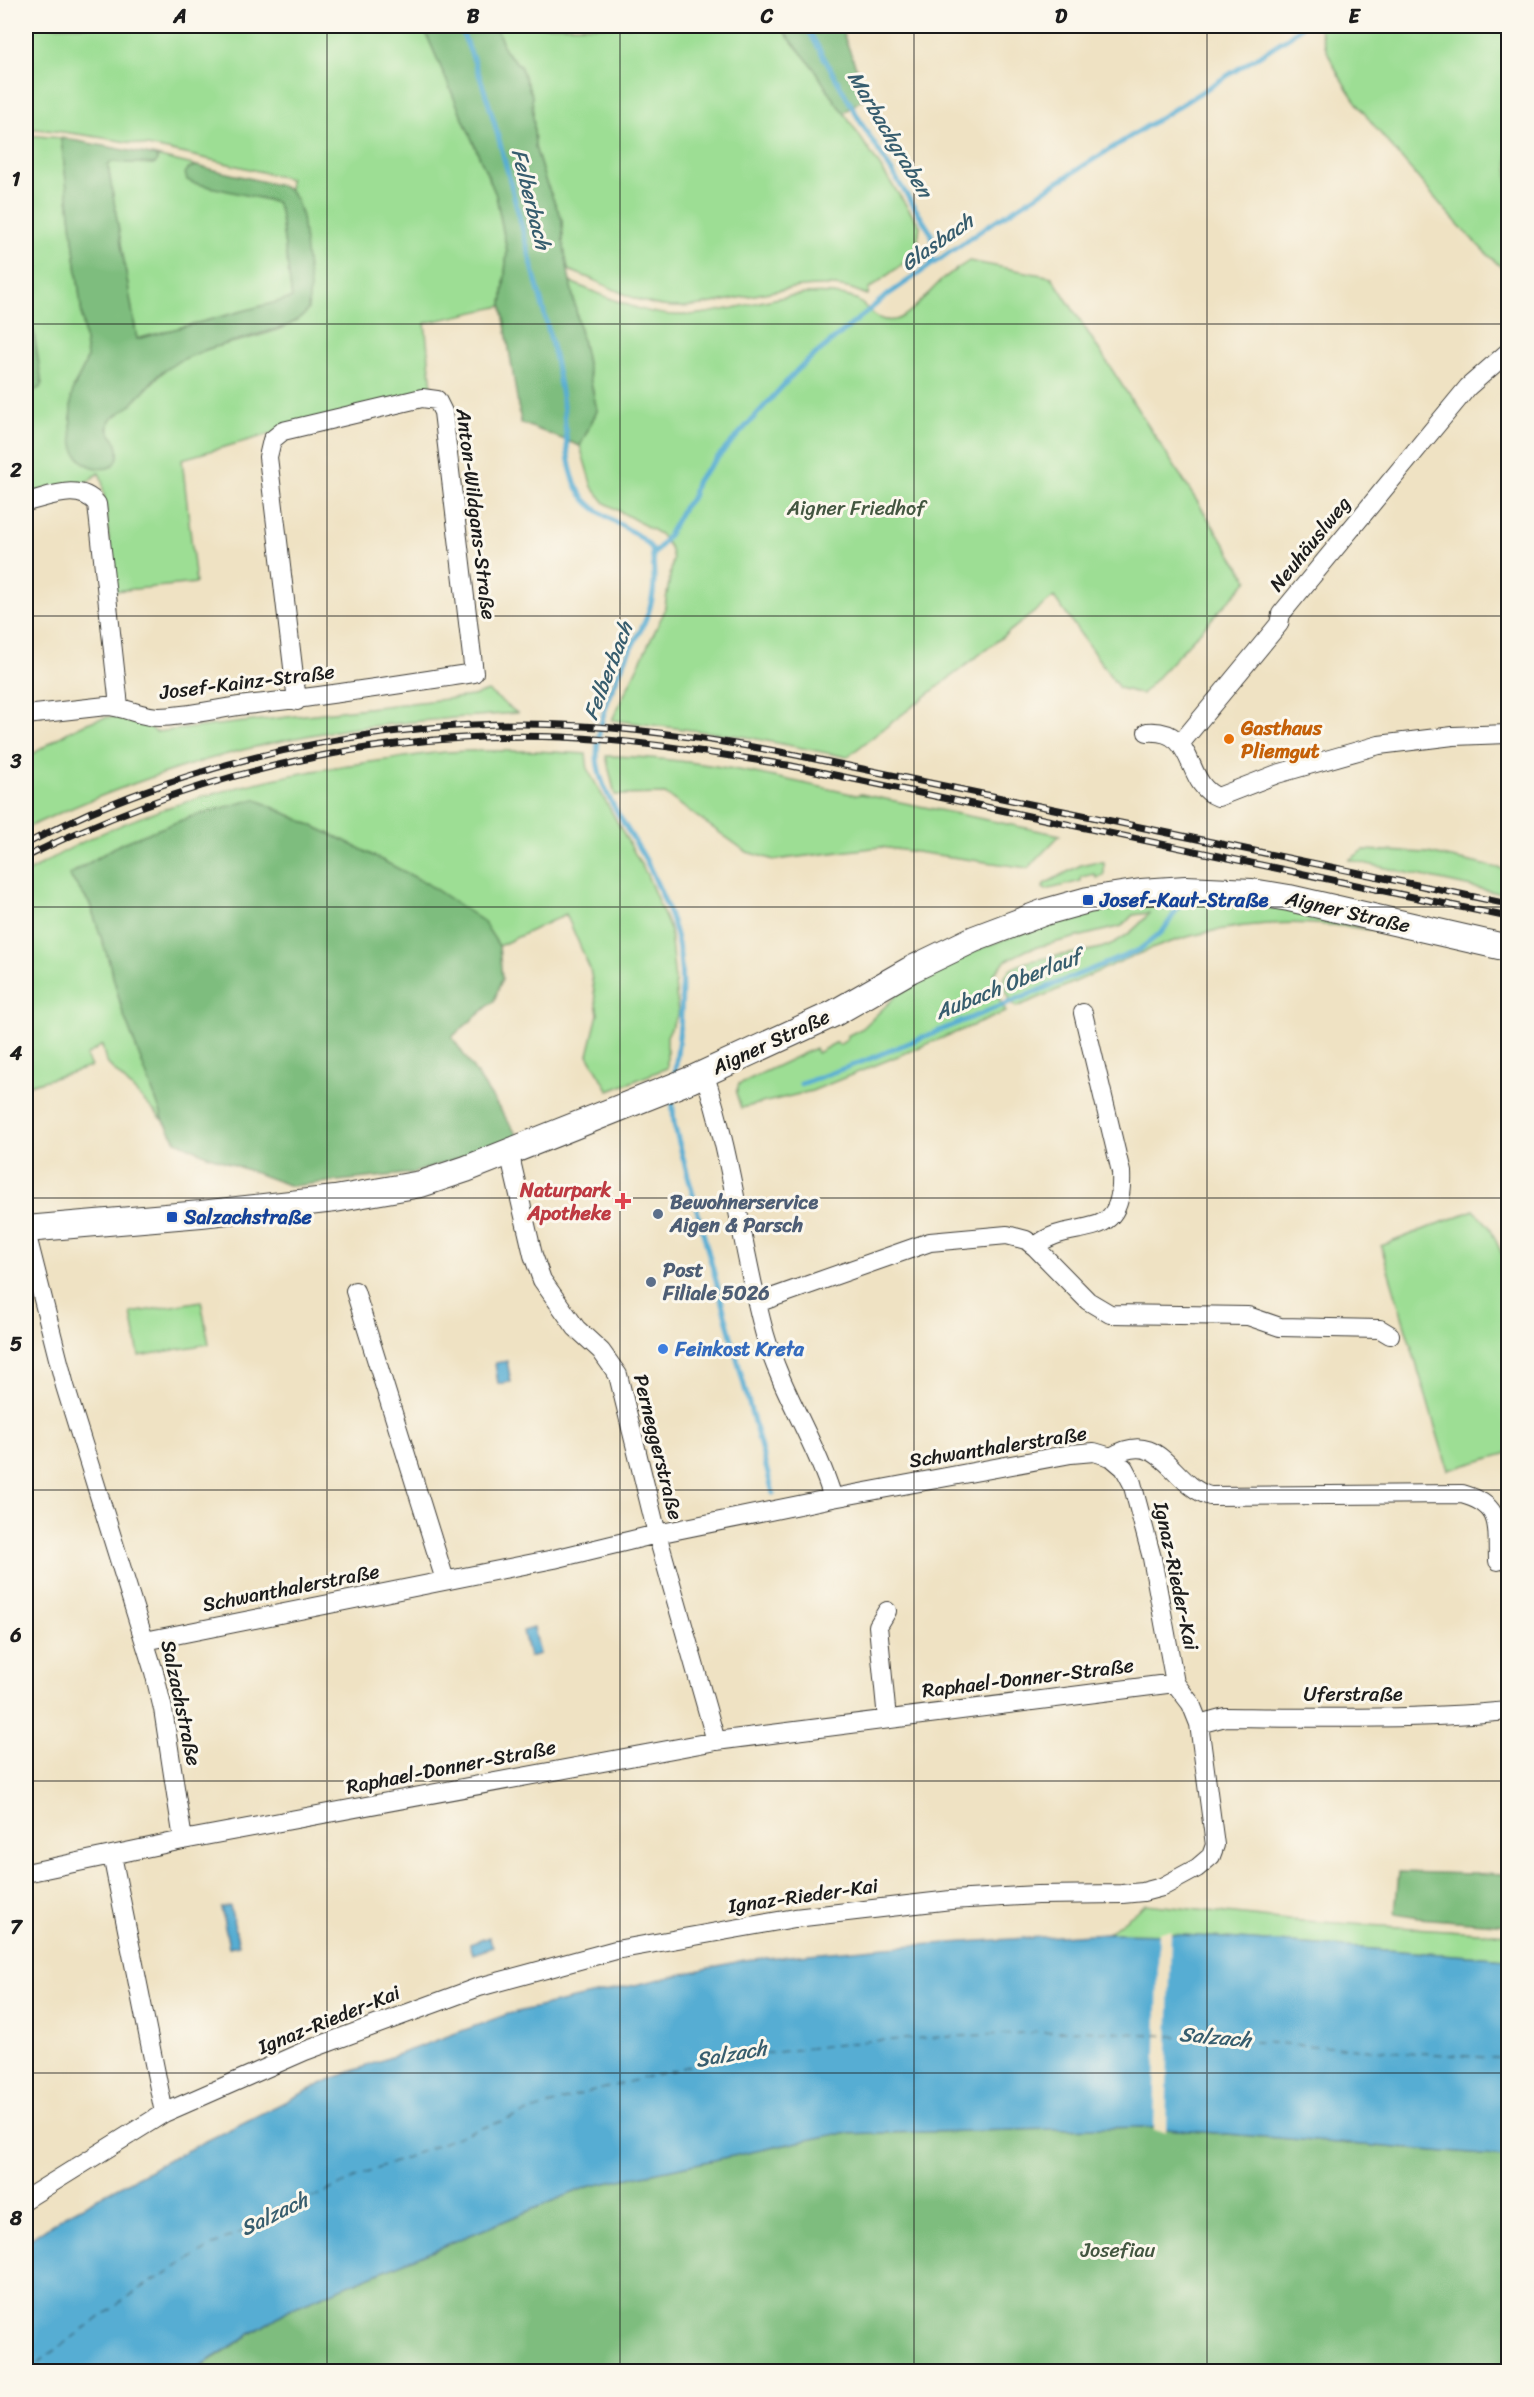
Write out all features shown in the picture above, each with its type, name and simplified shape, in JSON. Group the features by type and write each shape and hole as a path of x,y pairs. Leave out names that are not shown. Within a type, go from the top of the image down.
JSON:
{"main road":[{"name":"Aigner Straße","path":"26,1230 334,1199 421,1184 466,1169 683,1083 833,1014 910,970 974,939 1045,912 1088,900 1186,889 1289,898 1509,948"}],"street":[{"name":"Neuhäuslweg","path":"1180,744 1279,624 1281,614 1427,435 1468,387 1509,352"},
{"name":"Anton-Wildgans-Straße","path":"297,701 268,457 272,441 283,431 422,398 437,400 443,412 474,673"},
{"path":"26,502 76,492 90,495 97,504 119,706"},
{"name":"Josef-Kainz-Straße","path":"26,715 119,706 137,713 160,717 254,704 297,701 474,673"},
{"path":"1147,732 1167,732 1180,744 1204,788 1211,794 1222,797 1277,774 1379,745 1453,736 1509,734"},
{"path":"1035,1247 1050,1236 1088,1229 1101,1224 1111,1214 1119,1199 1121,1172 1083,1013"},
{"path":"683,1083 718,1116 757,1303 774,1360 826,1474 833,1498"},
{"name":"Perneggerstraße","path":"511,1151 533,1255 542,1280 550,1295 576,1328 601,1351 618,1376 657,1534 716,1741"},
{"name":"Salzachstraße","path":"26,1230 65,1386 145,1641 163,1709 183,1840"},
{"path":"757,1303 930,1242 1007,1235 1026,1240 1088,1301 1110,1314 1248,1316 1281,1328 1380,1329 1390,1335"},
{"path":"355,1291 445,1580"},
{"name":"Schwanthalerstraße","path":"145,1641 554,1559 657,1534 833,1498 1071,1454 1094,1452 1111,1456 1131,1449 1150,1450 1168,1463 1193,1489 1210,1496 1449,1493 1474,1498 1490,1508 1496,1517 1498,1561"},
{"name":"Ignaz-Rieder-Kai","path":"26,2199 164,2113 305,2051 468,1991 616,1950 740,1926 897,1905 1037,1895 1122,1894 1162,1887 1197,1868 1210,1856 1215,1845 1199,1724 1191,1704 1175,1683 1152,1558 1136,1496 1128,1474 1111,1456"},
{"path":"887,1611 878,1626 887,1719"},
{"name":"Raphael-Donner-Straße","path":"26,1873 183,1840 716,1741 1175,1683"},
{"name":"Uferstraße","path":"1199,1724 1225,1717 1429,1717 1509,1711"},
{"path":"112,1855 164,2113"}],"green space":[{"path":"26,26 423,26 496,195 507,251 502,306 425,323 432,388 182,459 196,583 115,591 102,480 99,473 87,482 26,494 26,394 30,393 31,327 26,325 26,135 61,138 87,357 84,368 73,387 110,433 109,424 113,417 129,406 162,373 178,361 202,351 278,329 303,316 296,199 289,190 290,179 192,155 126,142 26,128"},
{"path":"423,26 496,26 505,51 520,66 532,96 535,147 545,180 562,220 563,242 570,282 597,411 580,446 521,423 502,306 507,251 496,195"},
{"path":"496,26 780,26 815,70 920,226 916,254 869,289 868,295 852,289 833,286 802,287 685,307 645,302 568,270 562,220 545,180 535,147 532,96 520,66 505,51"},
{"path":"780,26 840,26 867,95 844,113 815,70"},
{"path":"1319,26 1508,26 1508,273 1459,225 1357,104 1334,66"},
{"path":"61,138 156,156 155,164 111,162 108,166 137,339 292,298 280,211 276,202 193,183 187,180 185,173 189,168 197,166 282,186 289,190 296,199 302,217 310,287 308,309 303,316 287,326 208,349 179,361 158,375 131,405 110,420 108,429 117,446 118,458 115,464 103,468 95,468 82,461 74,449 72,436 72,394 87,357"},
{"path":"156,156 197,166 189,168 276,202 280,211 292,298 137,339 108,166 111,162 155,164"},
{"name":"Aigner Friedhof","path":"969,261 1052,277 1248,580 1142,694 1119,688 1054,597 847,757 747,737 612,720 664,612 673,559 670,547 660,534 605,503 592,487 580,446 597,411 570,282 642,310 672,315 705,313 795,295 831,294 854,299 884,320 895,320 907,314 943,279"},
{"path":"26,325 31,327 34,333 42,384 40,388 26,394"},
{"path":"488,691 517,713 348,729 265,745 143,780 26,828 26,758 73,729 90,722 122,717 139,722 156,732 473,696"},
{"path":"535,751 586,754 588,770 647,875 670,930 678,1014 667,1036 667,1068 609,1091 588,1055 598,1014 590,969 566,914 499,946 482,921 345,841 255,799 190,817 121,844 69,875 90,904 123,1013 164,1121 106,1062 102,1045 86,1056 91,1067 26,1086 26,874 108,830 199,798 246,785 340,766 424,754"},
{"path":"606,756 669,760 732,769 1060,835 1028,868 881,847 774,860 747,852 665,794 615,795"},
{"path":"255,799 345,841 426,883 483,921 499,946 502,979 494,1001 452,1037 519,1138 414,1173 291,1186 176,1141 164,1121 123,1013 90,904 69,875 120,844 190,817"},
{"path":"1364,850 1428,853 1508,870 1508,895 1349,860"},
{"path":"1104,862 1104,876 1096,878 1095,874 1081,877 1081,881 1046,890 1043,888 1044,884 1081,865"},
{"path":"1174,900 1274,906 1377,931 1354,927 1284,923 1214,931 1148,950 1016,1007 1013,1004 1004,981 1007,973 1024,963 1101,948 1116,942 1139,925 1149,913 1133,915 1122,926 1029,949 1005,961 994,974 996,992 1006,1012 812,1091 741,1108 736,1093 739,1084 815,1048 817,1053 837,1042 839,1045 848,1039 847,1036 863,1028 903,989 975,950 1076,913"},
{"path":"1474,1210 1489,1226 1508,1267 1508,1453 1448,1470 1381,1246"},
{"path":"201,1301 209,1344 139,1356 131,1313"},
{"path":"1399,1872 1508,1875 1508,1925 1395,1914"},
{"path":"1146,1904 1288,1920 1508,1934 1508,1959 1170,1934 1107,1933"},
{"name":"Josefiau","path":"1142,2127 1508,2157 1508,2371 192,2372 290,2309 587,2187 836,2134"}],"water":[{"path":"507,1361 511,1382 498,1384 495,1363"},
{"path":"534,1628 540,1654 529,1657 523,1631"},
{"path":"230,1906 239,1945 229,1947 221,1908"},
{"name":"Salzach","path":"1107,1933 1170,1934 1508,1959 1508,2157 1142,2127 836,2134 587,2187 290,2309 192,2371 26,2372 26,2242 64,2216 180,2154 331,2079 508,2014 744,1960 886,1947"},
{"path":"489,1937 493,1947 473,1954 470,1944"}],"pier":[{"path":"1159,1931 1171,1931 1166,2132 1154,2131"}],"waterway":[{"name":"Felberbach","path":"459,26 469,47 492,114 540,295 559,381 574,480 585,499 593,507 644,540 652,549 654,571 652,600 645,621 610,695 599,732 597,756 598,769 609,797 647,862 667,908 678,944 682,1002 674,1079"},
{"name":"Marbachgraben","path":"806,26 863,126 931,233 934,249 931,264"},
{"name":"Glasbach","path":"653,555 693,495 698,479 799,368 886,296 989,225 1289,37 1302,26"},
{"name":"Aubach Oberlauf","path":"801,1084 864,1061 1139,950 1163,931 1185,897"},
{"name":"Felberbach","path":"672,1094 674,1124 773,1493"}],"ferry route":[{"path":"26,2371 138,2290 214,2245 357,2177 470,2132 579,2095 712,2060 868,2041 1082,2030 1508,2059"}],"railway":[{"path":"26,844 91,812 147,790 263,755 382,733 503,724 563,725 651,732 796,755 1508,904"},
{"path":"26,857 153,802 286,763 354,750 423,741 492,737 561,737 646,744 787,765 1508,917"}],"place":[{"name":"Gasthaus Pliemgut","path":"1229,739"},
{"name":"Josef-Kaut-Straße","path":"1088,900"},
{"name":"Naturpark Apotheke","path":"623,1201"},
{"name":"Bewohnerservice Aigen & Parsch","path":"658,1214"},
{"name":"Salzachstraße","path":"172,1217"},
{"name":"Post Filiale 5026","path":"651,1282"},
{"name":"Feinkost Kreta","path":"663,1349"}]}
